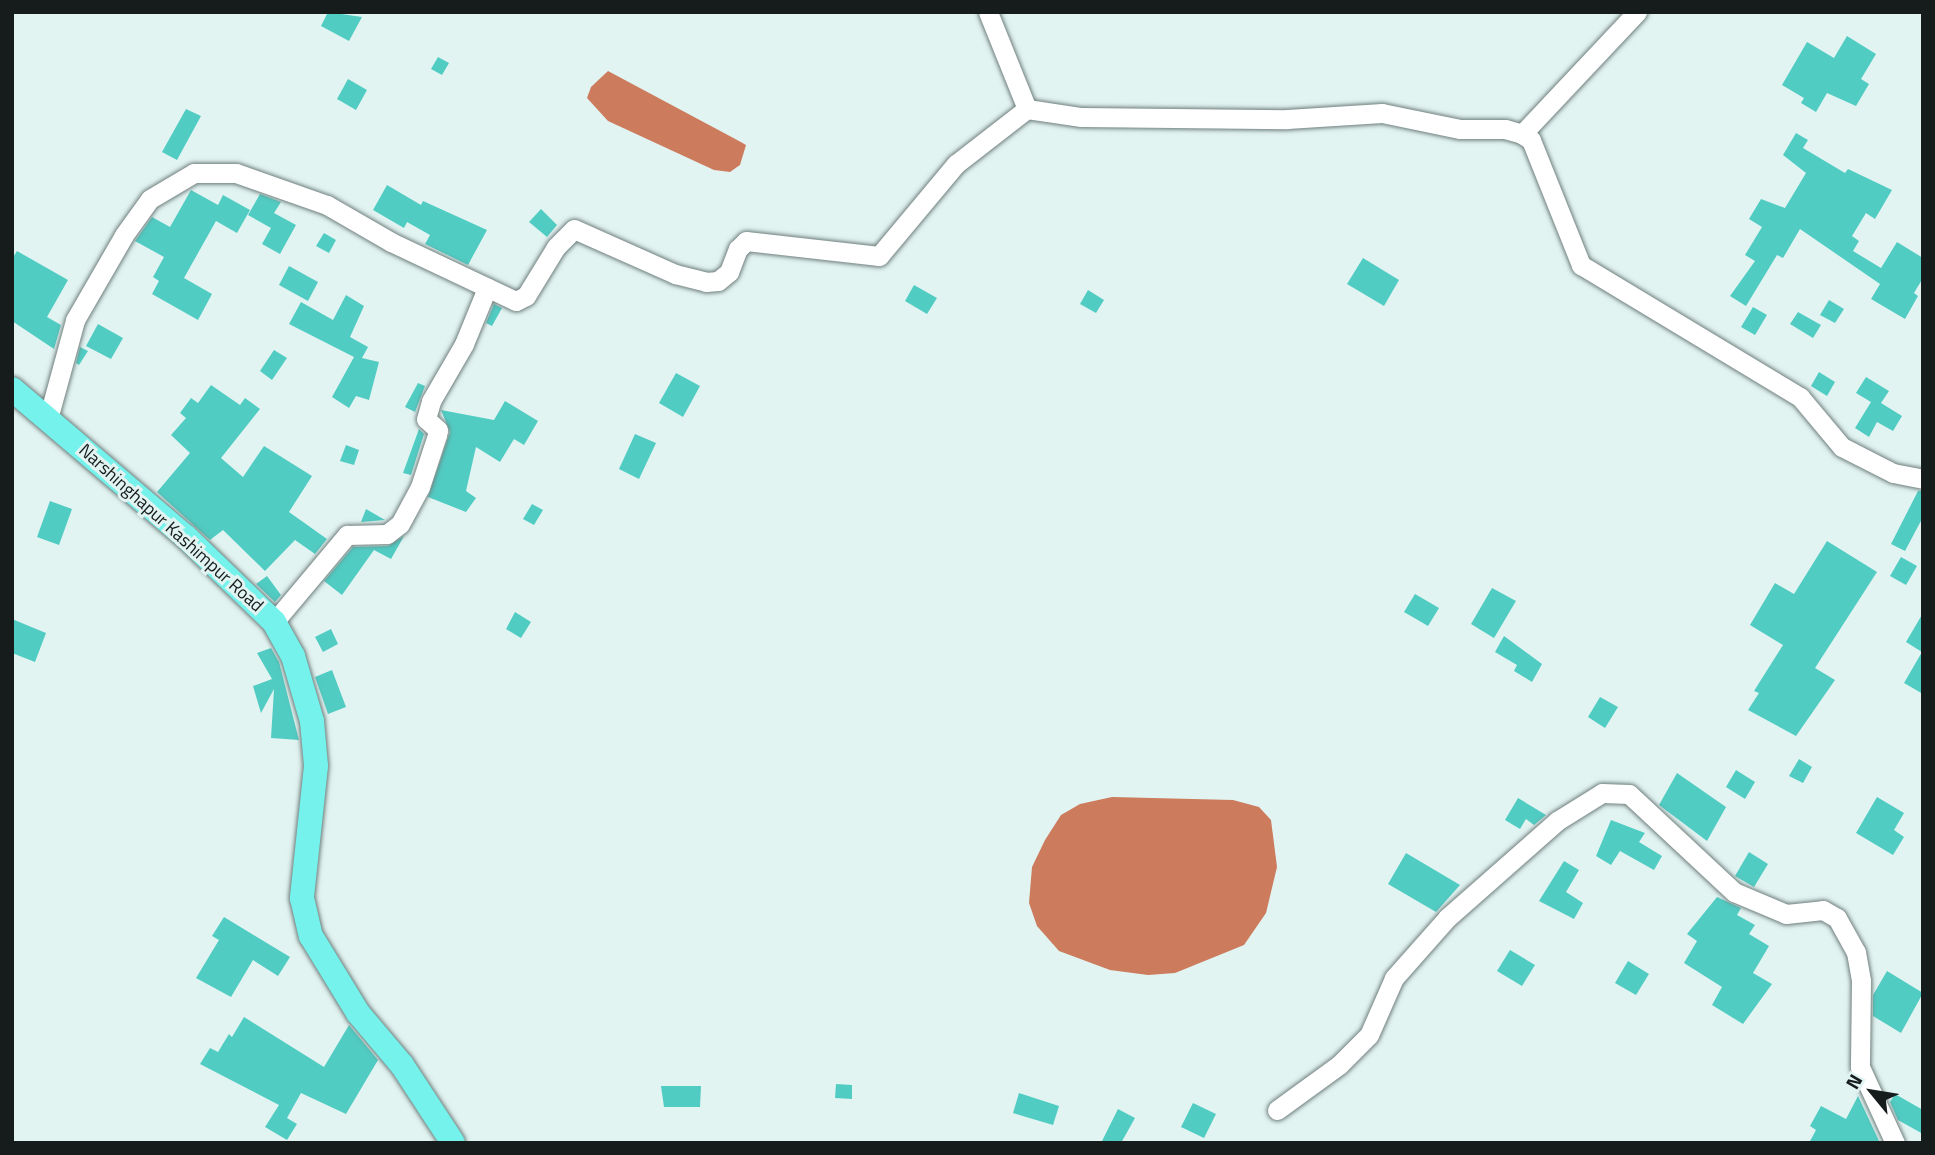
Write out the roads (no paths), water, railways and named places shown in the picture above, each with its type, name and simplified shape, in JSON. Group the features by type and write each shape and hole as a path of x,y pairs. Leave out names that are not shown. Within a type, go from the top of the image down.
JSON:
{"main road":[{"name":"Narshinghapur Kashimpur Road","path":"12,389 194,543 274,622 293,656 312,721 316,766 302,898 311,936 358,1013 402,1065 453,1143"}],"street":[{"path":"988,12 1027,109"},
{"path":"1522,134 1637,12"},
{"path":"48,419 75,320 124,235 150,199 194,173 236,173 294,191 487,288 521,299 556,247 574,229 621,252 705,282 724,276 739,247 751,240 879,256 956,164 1027,109 1081,117 1287,120 1382,113 1460,129 1522,134 1531,140 1581,265 1800,397 1842,447 1893,473 1923,479"},
{"path":"274,622 347,535 387,534 400,524 420,487 437,435 435,426 426,419 431,401 464,344 487,288"},
{"path":"1276,1110 1339,1065 1369,1035 1394,978 1447,918 1557,821 1602,793 1629,794 1734,892 1786,914 1824,911 1837,918 1856,952 1861,981 1860,1067 1895,1143"}]}
